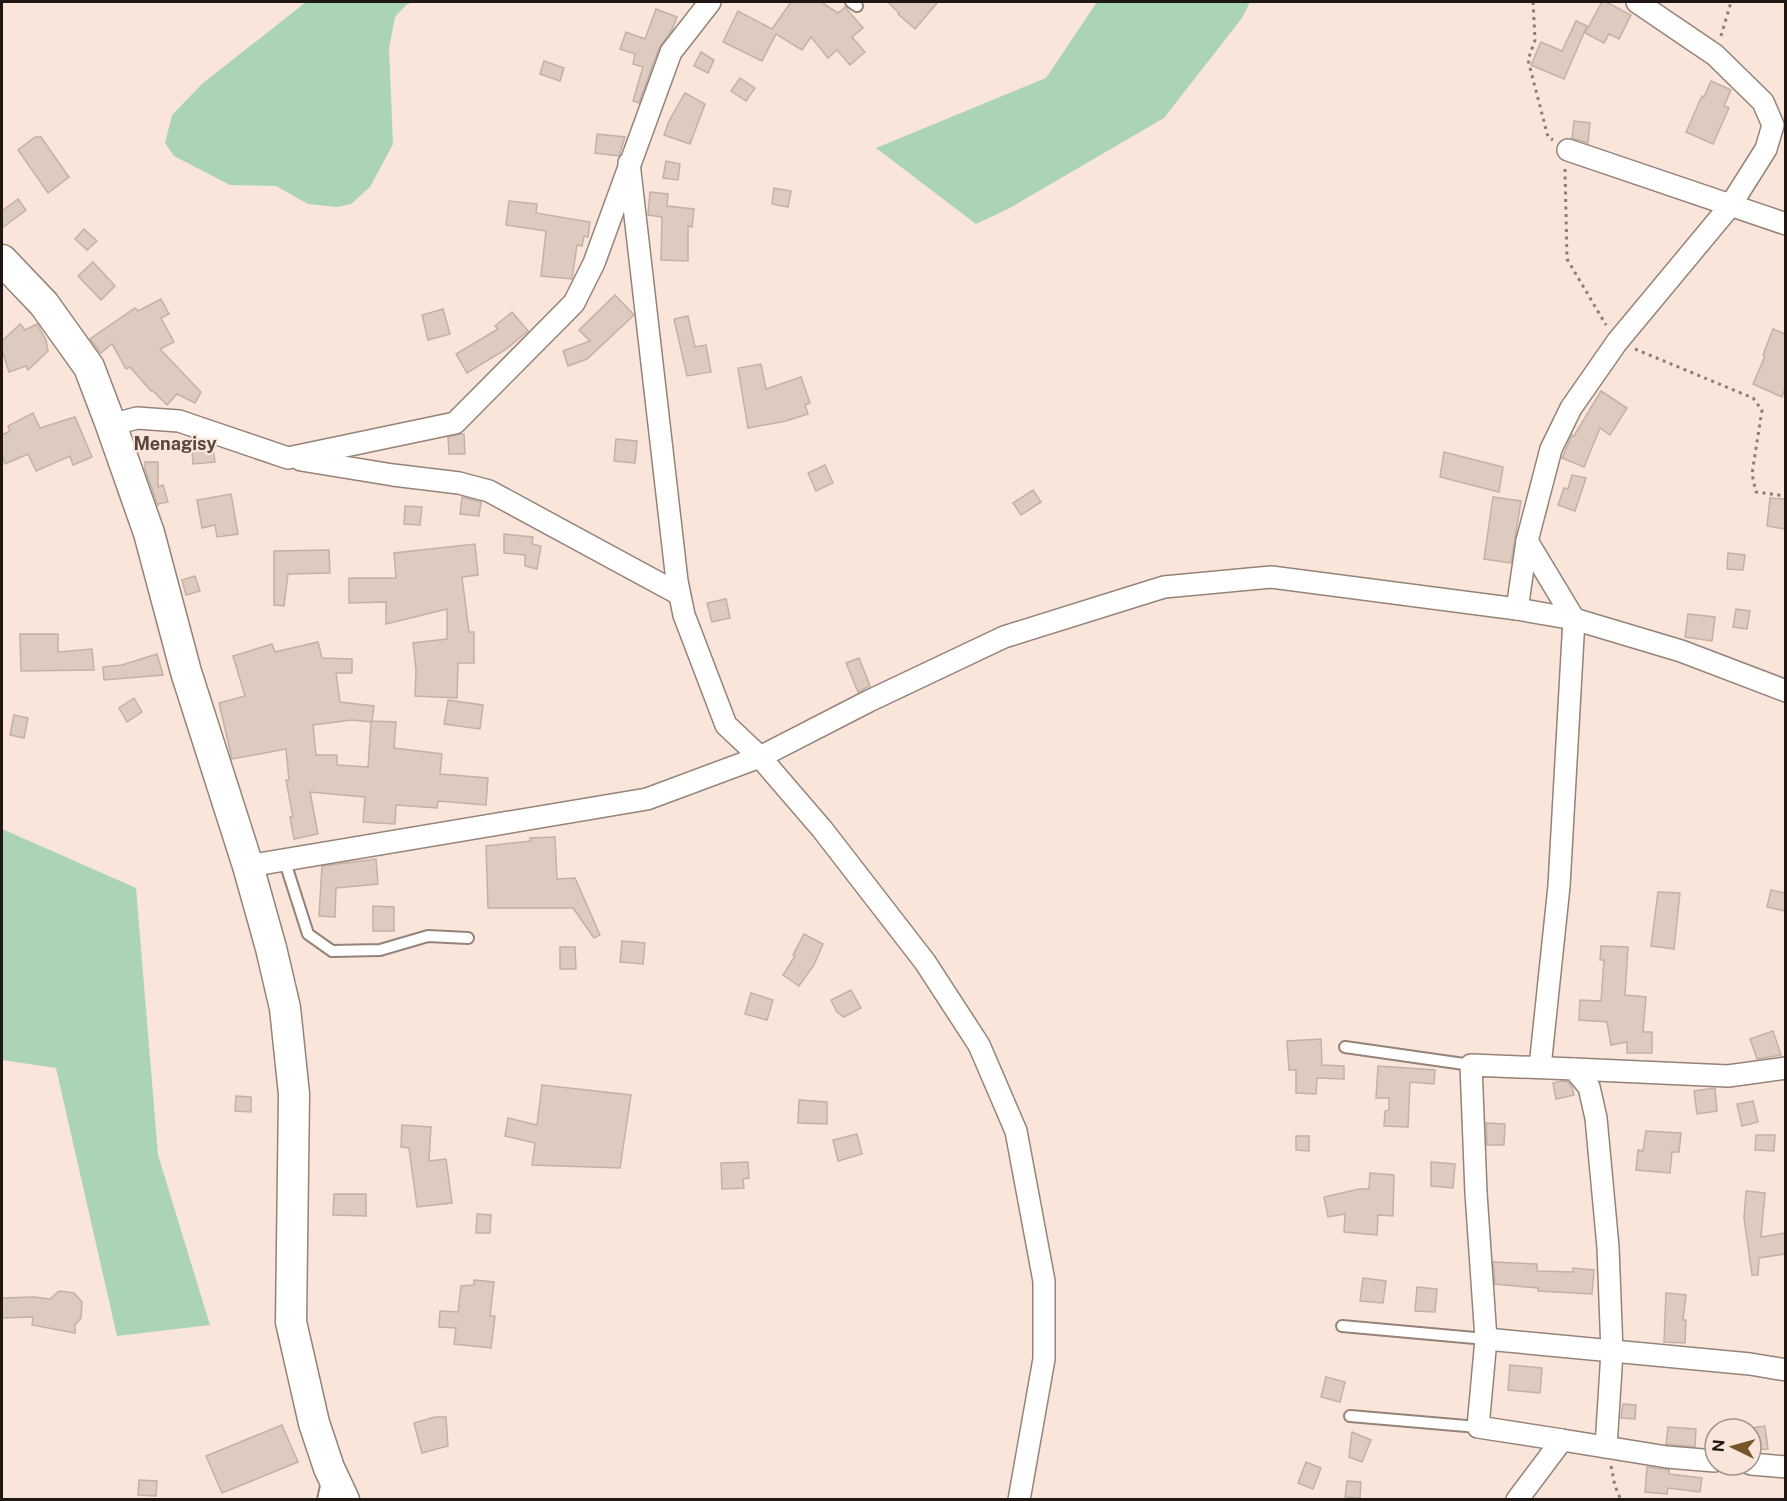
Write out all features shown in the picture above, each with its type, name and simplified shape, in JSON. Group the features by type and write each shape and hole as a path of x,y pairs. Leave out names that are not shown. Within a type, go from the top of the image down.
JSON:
{"main road":[{"path":"2,260 44,304 88,367 149,533 186,672 248,866 285,1008 291,1055 294,1094 291,1322 314,1423 329,1468 344,1500"}],"street":[{"path":"288,458 455,423 574,303 594,263 671,52 710,2"},
{"path":"1517,609 1527,541 1551,449 1571,408 1617,342 1730,206 1766,149 1773,125 1763,102 1715,55 1637,2"},
{"path":"1568,150 1785,224"},
{"path":"629,163 679,594 684,615 726,725 760,758 822,829 925,962 979,1045 1016,1131 1044,1281 1044,1359 1019,1500"},
{"path":"111,425 137,418 178,421 288,458 459,483 489,491 679,594"},
{"path":"1527,541 1574,619 1559,886 1540,1067"},
{"path":"248,866 647,799 760,758 869,701 1004,637 1164,587 1271,577 1517,609 1574,619 1681,651 1785,691"},
{"path":"1703,1460 1667,1457 1478,1427 1486,1339 1476,1193 1471,1065 1728,1076 1785,1068"},
{"path":"1574,1069 1589,1087 1596,1118 1608,1247 1612,1352 1606,1447"},
{"path":"1486,1339 1750,1364 1785,1370"},
{"path":"1517,1500 1562,1440"},
{"path":"1763,1465 1785,1467"}],"lane":[{"path":"284,859 308,934 332,951 380,950 428,936 468,938"},
{"path":"1345,1047 1471,1065"},
{"path":"1342,1326 1486,1339"},
{"path":"1350,1416 1478,1427"},
{"path":"323,1500 329,1468"}],"path":[{"path":"1533,2 1535,40 1528,60 1548,137 1568,150 1564,173 1567,259 1617,342 1753,398 1762,410 1752,474 1756,492 1785,496"},
{"path":"1715,55 1731,2"},
{"path":"1615,1486 1621,1500"}],"green space":[{"path":"306,2 413,2 406,5 395,17 389,48 393,144 370,187 351,204 337,207 308,204 276,186 230,185 174,156 165,143 172,115 203,83"},
{"path":"1097,2 1250,2 1242,18 1164,118 1008,209 976,224 876,148 1046,78"},
{"path":"2,829 136,888 158,1155 210,1325 117,1336 56,1068 2,1060"}],"building":[{"path":"791,2 821,2 838,13 845,7 863,28 852,37 865,52 850,65 837,50 828,58 811,37 802,50 776,34 762,61 723,42 738,11 772,29"},
{"path":"888,2 938,2 915,29"},
{"path":"1602,2 1631,15 1619,39 1609,34 1604,43 1585,33"},
{"path":"656,9 677,17 672,30 659,48 639,103 633,101 643,67 633,64 635,54 620,49 626,32 645,39"},
{"path":"1576,21 1587,26 1564,79 1531,65 1541,42 1562,51"},
{"path":"701,52 714,60 708,73 694,66"},
{"path":"544,61 564,68 560,81 540,74"},
{"path":"740,78 755,88 746,101 731,91"},
{"path":"1711,81 1731,90 1724,106 1729,108 1713,144 1686,132"},
{"path":"685,93 705,104 690,144 664,135"},
{"path":"1574,121 1590,123 1588,143 1572,138"},
{"path":"597,134 625,137 619,156 595,153"},
{"path":"35,137 41,137 69,177 48,193 18,150"},
{"path":"666,161 680,164 678,180 663,178"},
{"path":"774,188 791,191 788,207 772,204"},
{"path":"650,192 668,194 667,206 694,209 692,227 688,226 688,261 661,260 662,217 648,215"},
{"path":"18,199 26,210 2,228 2,211"},
{"path":"509,201 537,204 536,213 590,222 588,237 584,236 582,246 577,245 572,279 541,276 546,231 506,225"},
{"path":"84,229 97,241 87,250 75,239"},
{"path":"93,262 115,286 101,300 78,276"},
{"path":"615,295 634,315 587,359 568,366 563,351 590,341 579,330"},
{"path":"161,299 169,314 161,318 174,342 160,349 201,392 195,403 177,394 167,405 130,367 126,369 112,344 101,353 90,339 135,308 138,311"},
{"path":"443,309 450,334 428,340 422,315"},
{"path":"512,312 528,331 505,350 467,373 456,354 498,329 495,326"},
{"path":"688,316 695,347 706,345 711,372 687,376 674,319"},
{"path":"20,324 25,330 37,324 46,340 48,351 28,370 26,366 9,372 2,350 2,341"},
{"path":"1773,329 1785,334 1785,388 1782,397 1753,384"},
{"path":"761,364 766,389 801,377 810,403 805,405 808,414 786,421 748,428 738,368"},
{"path":"1601,391 1627,408 1610,435 1600,428 1584,467 1562,458 1572,435 1574,436"},
{"path":"33,413 40,428 75,417 92,457 73,465 70,456 36,471 28,454 5,464 2,455 2,435 10,431 8,426"},
{"path":"464,434 465,454 449,454 448,437"},
{"path":"616,439 637,441 635,463 614,461"},
{"path":"213,448 215,462 193,464 192,450"},
{"path":"1444,452 1503,467 1499,492 1440,477"},
{"path":"145,462 158,462 158,487 163,485 168,502 158,504 158,506 145,469"},
{"path":"825,465 833,483 816,491 808,473"},
{"path":"1572,475 1586,478 1575,511 1558,505 1564,488 1568,489"},
{"path":"1033,490 1041,502 1021,515 1013,503"},
{"path":"231,494 238,534 217,537 215,525 202,528 197,500"},
{"path":"462,497 481,502 479,516 460,514"},
{"path":"1493,497 1521,501 1511,563 1484,559"},
{"path":"1770,498 1785,499 1785,529 1767,526"},
{"path":"405,506 422,507 420,525 404,524"},
{"path":"504,534 533,537 532,544 541,546 537,569 525,566 525,555 504,553"},
{"path":"475,544 478,575 462,577 469,632 474,632 474,663 458,663 457,698 415,696 416,670 413,643 447,639 447,609 386,624 386,602 349,603 349,578 396,578 394,553"},
{"path":"329,550 330,573 288,574 284,606 274,605 274,551"},
{"path":"1728,553 1745,555 1743,570 1727,569"},
{"path":"195,576 200,591 186,595 182,580"},
{"path":"726,599 730,618 712,622 707,603"},
{"path":"1736,609 1750,611 1747,629 1733,627"},
{"path":"1688,614 1715,617 1712,641 1685,637"},
{"path":"20,634 58,634 58,652 92,649 94,670 21,671"},
{"path":"318,642 322,658 352,659 352,673 336,673 340,702 374,706 372,721 396,722 394,748 442,754 440,774 488,778 486,805 438,801 437,808 396,805 395,824 363,822 365,797 310,792 318,834 294,839 290,817 293,817 286,780 289,780 286,749 232,759 219,703 245,696 233,656 272,644 275,652","holes":["352,720 371,722 368,767 337,765 337,755 316,755 313,725"]},
{"path":"157,654 163,675 104,680 103,667 122,665"},
{"path":"859,658 870,686 858,692 846,663"},
{"path":"134,698 142,712 127,722 119,708"},
{"path":"448,700 483,705 480,729 444,724"},
{"path":"14,715 28,718 24,738 10,735"},
{"path":"555,837 557,879 575,878 600,935 594,938 573,908 488,908 486,846 531,841 530,838"},
{"path":"376,859 378,884 336,888 335,917 319,916 322,866"},
{"path":"1771,890 1785,893 1785,911 1767,907"},
{"path":"1658,892 1680,893 1674,949 1651,946"},
{"path":"373,906 394,907 394,931 373,931"},
{"path":"804,934 823,944 814,965 799,986 783,975 795,956 793,955"},
{"path":"622,941 645,943 643,964 620,962"},
{"path":"1601,946 1628,947 1625,995 1646,997 1643,1032 1652,1032 1652,1053 1627,1053 1627,1042 1611,1045 1607,1022 1579,1020 1580,1000 1601,1001 1604,960 1600,960"},
{"path":"560,947 575,947 576,969 560,969"},
{"path":"851,990 861,1008 844,1017 837,1012 831,1000"},
{"path":"751,993 773,1000 767,1020 745,1014"},
{"path":"1773,1031 1781,1055 1757,1059 1750,1039"},
{"path":"1321,1039 1322,1065 1344,1066 1344,1079 1317,1078 1316,1094 1296,1093 1296,1070 1289,1070 1287,1041"},
{"path":"1378,1066 1435,1070 1434,1084 1410,1082 1408,1127 1384,1126 1385,1111 1389,1110 1389,1098 1376,1098"},
{"path":"1568,1082 1574,1095 1556,1099 1553,1083"},
{"path":"542,1085 631,1095 620,1168 532,1165 535,1143 505,1136 508,1118 537,1125"},
{"path":"1715,1088 1717,1111 1697,1114 1694,1091"},
{"path":"236,1096 251,1097 251,1112 235,1111"},
{"path":"799,1100 827,1102 827,1124 798,1123"},
{"path":"1753,1101 1758,1122 1742,1126 1737,1104"},
{"path":"1486,1123 1505,1124 1504,1145 1487,1145"},
{"path":"402,1125 431,1127 429,1161 446,1159 452,1203 417,1207 409,1148 401,1147"},
{"path":"1646,1131 1681,1133 1679,1152 1672,1152 1670,1173 1636,1170 1638,1150 1643,1151"},
{"path":"857,1134 862,1154 838,1161 833,1140"},
{"path":"1756,1135 1775,1135 1774,1151 1755,1150"},
{"path":"1296,1136 1309,1136 1309,1151 1296,1150"},
{"path":"748,1162 749,1178 743,1179 744,1188 722,1189 721,1163"},
{"path":"1431,1162 1455,1164 1453,1188 1431,1186"},
{"path":"1370,1173 1394,1175 1393,1216 1378,1215 1377,1235 1344,1232 1345,1214 1328,1217 1324,1197 1369,1189"},
{"path":"1746,1191 1765,1193 1761,1237 1785,1233 1785,1254 1759,1258 1758,1275 1752,1275 1744,1218"},
{"path":"334,1194 366,1194 366,1216 333,1215"},
{"path":"477,1214 491,1215 490,1233 476,1233"},
{"path":"1493,1262 1537,1264 1537,1271 1573,1272 1573,1268 1594,1270 1592,1294 1538,1291 1538,1288 1495,1284"},
{"path":"1363,1278 1386,1281 1383,1303 1360,1301"},
{"path":"474,1280 494,1282 490,1316 495,1316 491,1348 454,1344 456,1328 439,1327 440,1311 458,1312 461,1286 474,1285"},
{"path":"1417,1287 1437,1289 1435,1312 1415,1311"},
{"path":"59,1291 74,1293 82,1302 81,1318 75,1325 75,1333 32,1325 33,1317 2,1318 2,1298 50,1299"},
{"path":"1666,1293 1686,1295 1683,1320 1686,1320 1685,1343 1664,1342"},
{"path":"1510,1365 1542,1368 1540,1393 1508,1390"},
{"path":"1326,1377 1345,1382 1340,1402 1321,1397"},
{"path":"1623,1404 1636,1405 1635,1419 1621,1418"},
{"path":"435,1417 446,1417 448,1446 422,1453 414,1423"},
{"path":"282,1425 298,1462 222,1493 206,1456"},
{"path":"1763,1426 1765,1426 1768,1449 1763,1449"},
{"path":"1668,1427 1696,1429 1695,1447 1666,1444"},
{"path":"1352,1432 1371,1440 1362,1462 1349,1457"},
{"path":"1306,1462 1321,1468 1313,1489 1298,1483"},
{"path":"1647,1467 1669,1470 1669,1474 1702,1478 1700,1492 1668,1488 1667,1494 1645,1492"},
{"path":"139,1480 157,1481 156,1496 138,1495"},
{"path":"1347,1481 1361,1482 1360,1498 1345,1497"}],"district":[{"name":"Menagisy","path":"175,444"}]}
